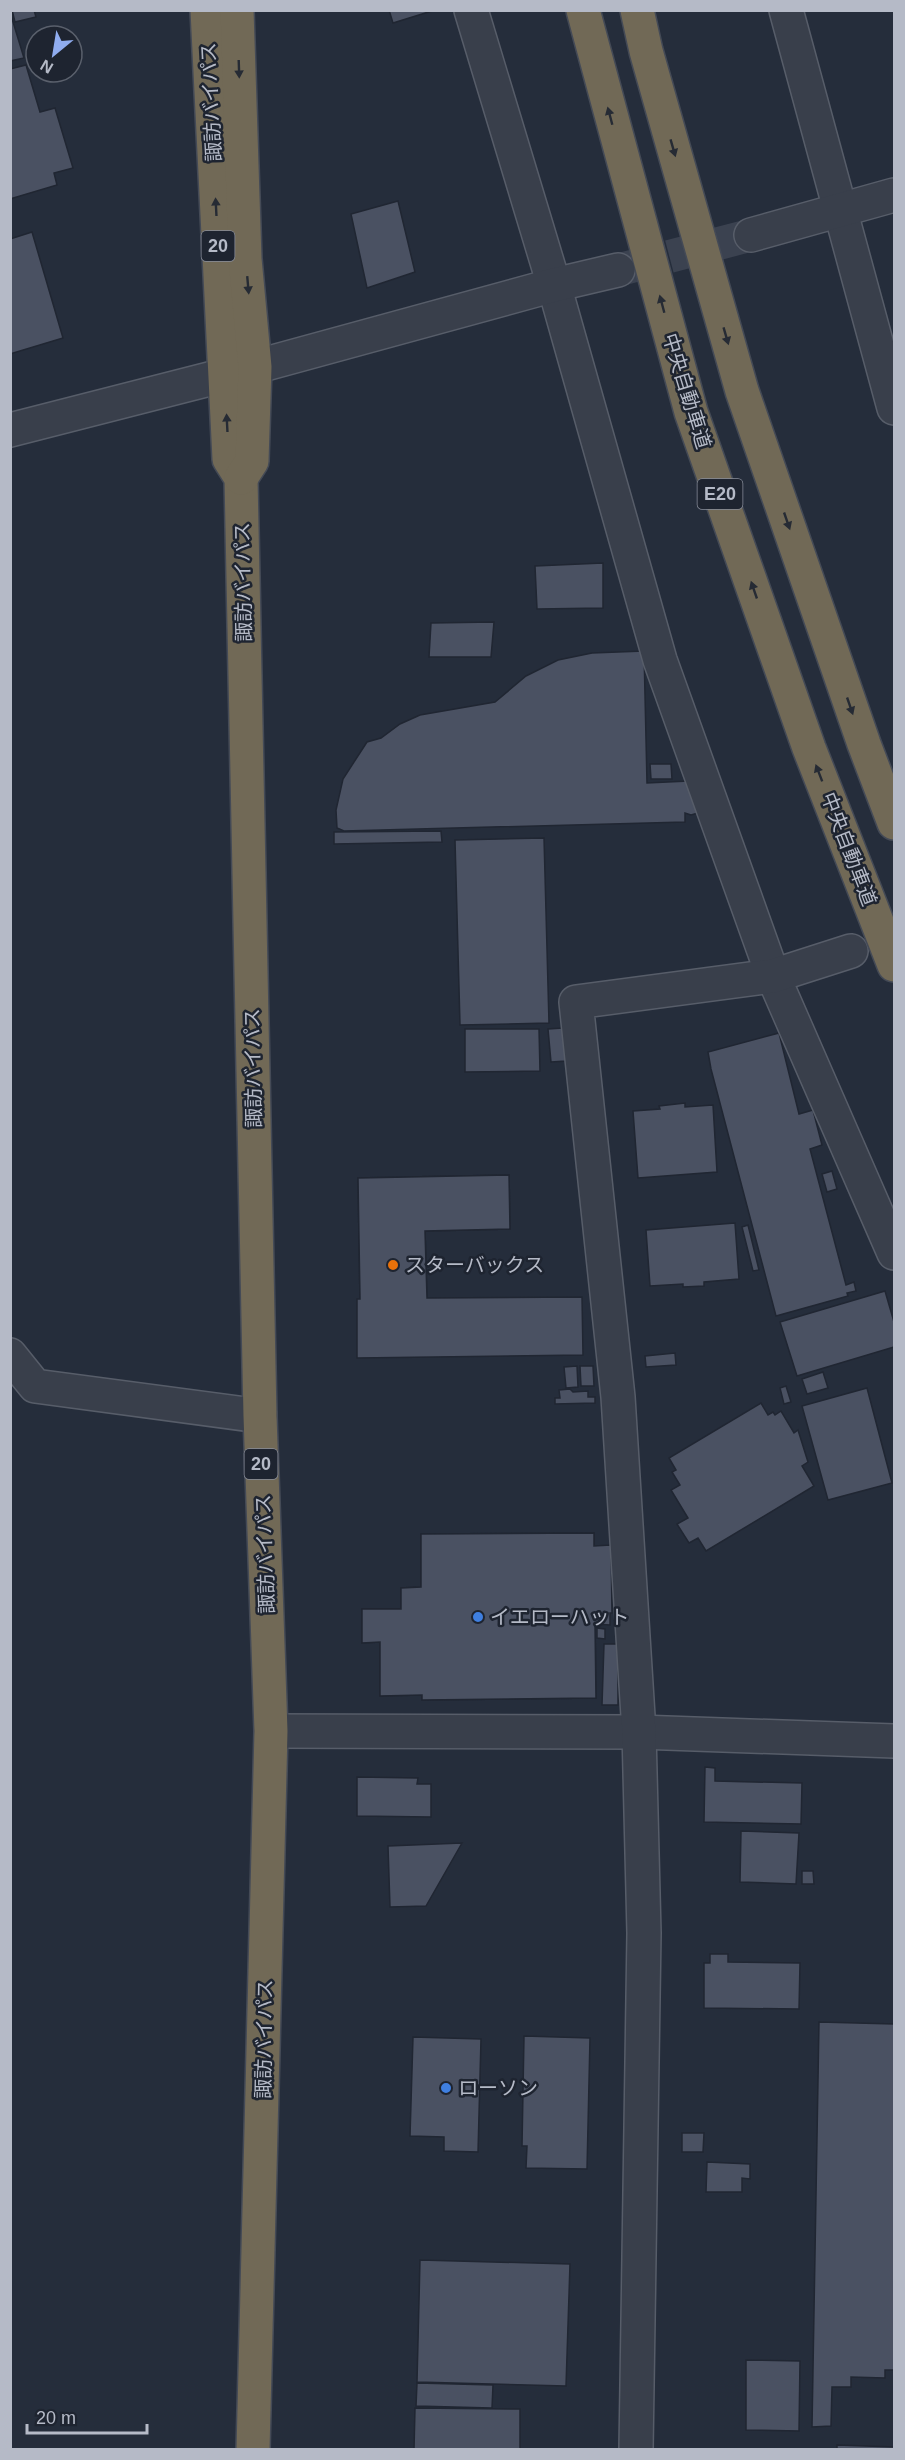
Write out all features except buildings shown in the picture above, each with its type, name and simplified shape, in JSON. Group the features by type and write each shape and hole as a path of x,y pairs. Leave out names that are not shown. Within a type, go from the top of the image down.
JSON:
{"highway":[{"name":"諏訪バイパス","path":"207,10 240,371 252,461 241,478 260,1416 271,1731 253,2450"},
{"name":"諏訪バイパス","path":"237,10 245,259 240,371"},
{"name":"中央自動車道","path":"583,10 691,412 809,748 894,964"},
{"name":"E20","path":"637,10 646,51 742,392 860,733 894,823"}],"street":[{"path":"471,10 554,285 660,660 773,976 894,1253"},
{"path":"786,10 894,408"},
{"path":"751,235 894,195"},
{"path":"10,429 240,371 554,285 618,270"},
{"path":"636,2450 644,1933 639,1732 618,1397 576,1002 773,976 851,951"},
{"path":"10,1355 35,1386 260,1416"},
{"path":"271,1731 639,1732 894,1741"}],"tunnel":[{"path":"622,269 751,235"}],"place":[{"name":"スターバックス","path":"393,1265"},
{"name":"イエローハット","path":"478,1617"},
{"name":"ローソン","path":"446,2088"}]}
